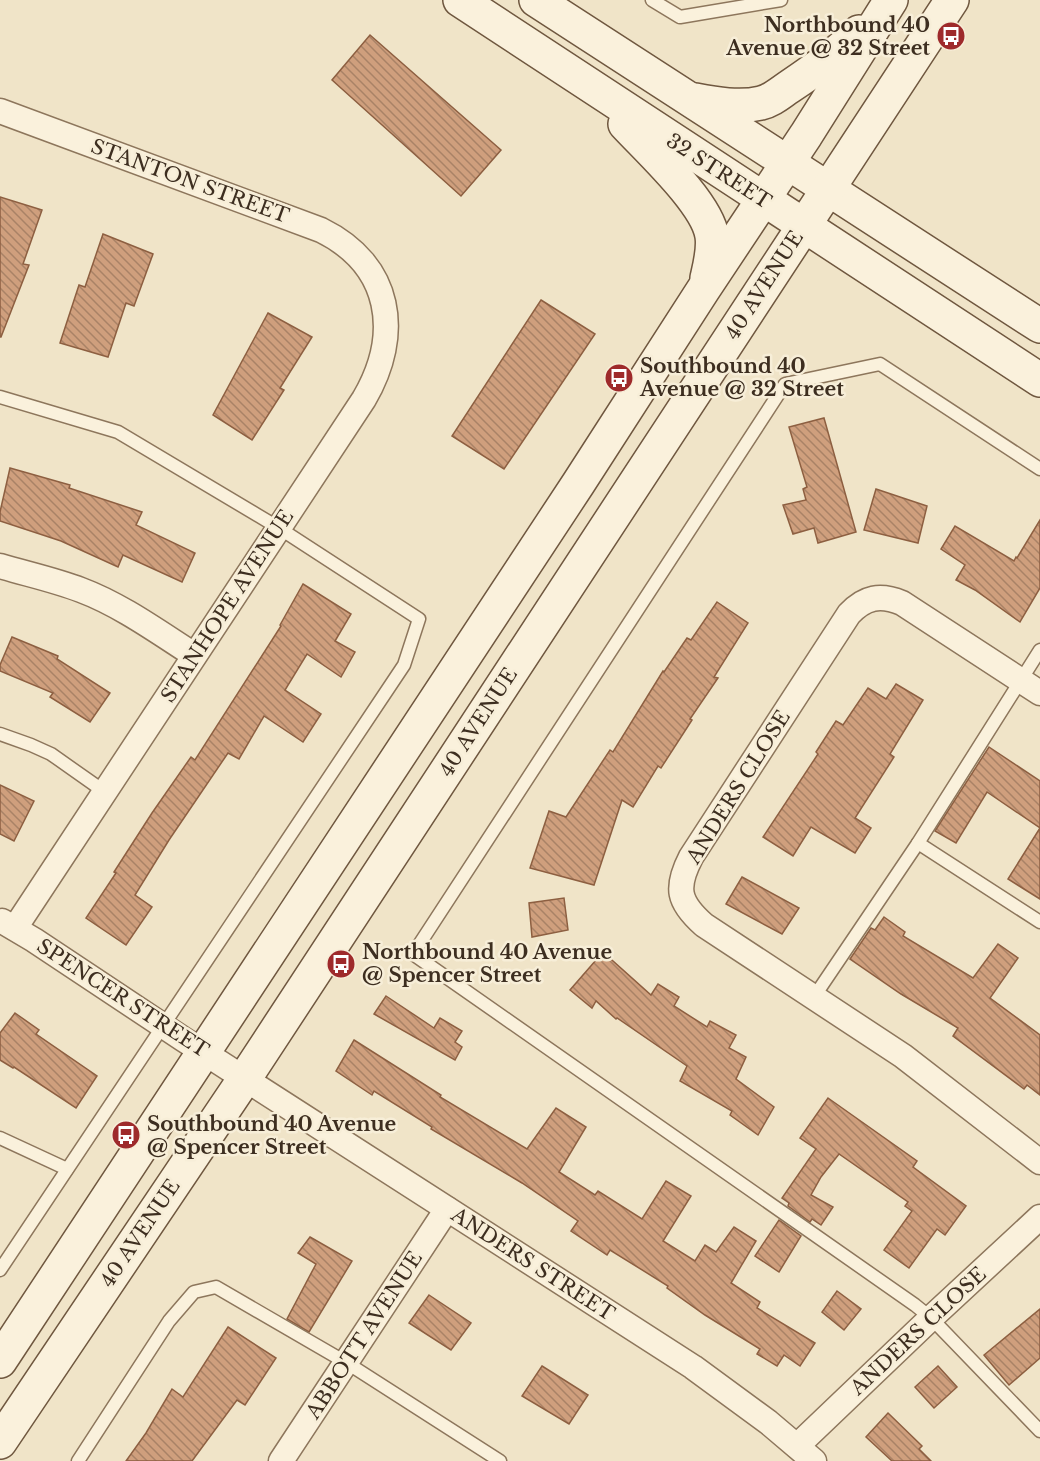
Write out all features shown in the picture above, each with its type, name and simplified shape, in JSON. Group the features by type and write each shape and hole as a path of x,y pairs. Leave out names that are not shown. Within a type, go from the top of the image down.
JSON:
{"main road":[{"name":"32 STREET","path":"460,0 1040,380"},
{"path":"536,0 1040,326"},
{"path":"689,99 734,105 764,103 817,68 853,38 890,0"},
{"path":"0,1362 787,163 890,0"},
{"name":"40 AVENUE","path":"0,1442 245,1078 952,0"},
{"path":"586,84 679,182 702,211 712,237 710,267 703,290"}],"street":[{"name":"STANTON STREET","path":"0,111 321,230 346,245 358,255 368,269"},
{"name":"STANHOPE AVENUE","path":"7,924 105,792 364,399 378,371 386,343 385,311 378,288 368,269"},
{"path":"0,566 83,591 148,625 194,656"},
{"name":"ANDERS CLOSE","path":"1030,686 902,603 891,599 872,598 855,607 691,857 681,883 682,897 686,907 704,925 903,1056 1040,1162"},
{"name":"SPENCER STREET","path":"7,924 245,1078"},
{"name":"ANDERS STREET","path":"245,1078 693,1368 742,1403 805,1454"},
{"name":"ABBOTT AVENUE","path":"281,1461 447,1209"},
{"name":"ANDERS CLOSE","path":"805,1454 931,1318 1040,1217"}],"lane":[{"path":"652,0 680,17 781,0"},
{"path":"1040,469 880,364 784,384 413,954 915,1305 931,1318 1040,1431"},
{"path":"0,397 118,432 279,528 419,619 404,665 0,1270"},
{"path":"814,997 918,843 1030,686 1040,650"},
{"path":"0,734 51,754 105,792"},
{"path":"918,843 1040,922"},
{"path":"0,1138 67,1169"},
{"path":"78,1461 169,1321 194,1292 216,1287 347,1363 500,1461"}],"building":[{"path":"370,35 501,150 461,196 332,80"},
{"path":"0,197 42,210 23,264 29,265 1,337 0,337"},
{"path":"103,234 153,254 134,306 126,303 108,357 60,343 79,285 85,287"},
{"path":"541,300 595,334 504,469 452,436"},
{"path":"268,313 312,337 280,388 284,390 252,440 213,415"},
{"path":"824,418 856,532 818,543 814,528 793,534 783,505 806,500 803,489 807,487 789,427"},
{"path":"10,468 70,485 69,488 142,512 136,525 195,553 182,582 123,555 118,567 61,541 0,521"},
{"path":"876,489 927,506 918,543 864,530"},
{"path":"1040,520 1040,588 1020,622 975,590 956,580 965,565 941,549 955,526 1014,561"},
{"path":"303,584 351,614 335,641 355,652 341,677 307,654 285,690 321,714 303,742 264,716 239,759 228,753 135,895 152,907 126,945 86,918 152,813 191,757 195,760 281,626"},
{"path":"717,602 748,623 714,677 718,678 661,768 658,766 633,807 622,800 594,885 530,868 549,811 566,817 610,750 613,752 663,671 687,638 691,640"},
{"path":"12,637 58,656 57,659 110,693 90,722 50,697 53,693 0,671 0,665"},
{"path":"896,684 923,700 890,754 894,757 855,818 871,828 855,853 811,827 793,856 763,837 818,754 816,752 836,721 843,725 868,688 886,699"},
{"path":"989,747 1040,781 1040,828 987,792 956,843 935,831"},
{"path":"0,785 34,801 14,841 0,834"},
{"path":"1040,828 1040,899 1008,879"},
{"path":"742,877 799,908 782,934 726,904"},
{"path":"564,898 568,930 532,937 529,903"},
{"path":"884,917 905,932 903,936 973,978 998,944 1018,958 990,998 1040,1035 1040,1095 1027,1085 1024,1089 953,1036 958,1028 901,994 850,959 871,928 875,930"},
{"path":"603,952 651,995 658,984 679,997 674,1006 707,1027 710,1021 736,1035 729,1048 746,1057 736,1079 774,1107 758,1135 730,1115 732,1111 680,1081 687,1066 616,1019 596,1001 592,1008 570,990"},
{"path":"386,996 434,1028 440,1018 462,1031 455,1042 462,1047 455,1060 374,1014"},
{"path":"15,1013 39,1030 36,1034 97,1076 76,1108 0,1060 0,1033"},
{"path":"354,1040 441,1095 440,1097 527,1149 556,1108 586,1127 559,1172 595,1195 598,1191 642,1219 666,1181 691,1196 663,1241 695,1261 705,1245 716,1252 734,1227 756,1241 731,1283 760,1302 757,1308 815,1343 800,1366 784,1355 777,1366 757,1354 760,1349 705,1315 667,1288 668,1286 610,1250 607,1255 571,1231 578,1221 522,1183 431,1129 432,1127 374,1091 372,1095 336,1071"},
{"path":"828,1098 917,1161 913,1167 966,1206 945,1235 937,1229 909,1268 884,1250 912,1211 905,1206 908,1202 839,1154 821,1177 811,1195 833,1207 821,1225 812,1219 810,1222 788,1206 789,1203 782,1198 816,1149 800,1138"},
{"path":"779,1220 801,1236 779,1272 755,1256"},
{"path":"310,1237 352,1261 309,1332 287,1319 316,1264 298,1253"},
{"path":"837,1291 861,1309 844,1330 822,1312"},
{"path":"429,1295 471,1323 451,1350 409,1323"},
{"path":"1040,1309 1040,1358 1009,1385 984,1355"},
{"path":"228,1327 276,1358 245,1405 237,1400 192,1461 126,1461 172,1389 183,1397"},
{"path":"542,1366 588,1395 569,1424 522,1396"},
{"path":"938,1366 957,1387 934,1408 915,1387"},
{"path":"888,1413 922,1446 919,1449 931,1461 892,1461 866,1437"}],"place":[{"name":"Northbound 40 Avenue @ 32 Street","path":"951,36"},
{"name":"Southbound 40 Avenue @ 32 Street","path":"619,378"},
{"name":"Northbound 40 Avenue @ Spencer Street","path":"341,964"},
{"name":"Southbound 40 Avenue @ Spencer Street","path":"126,1135"}]}
